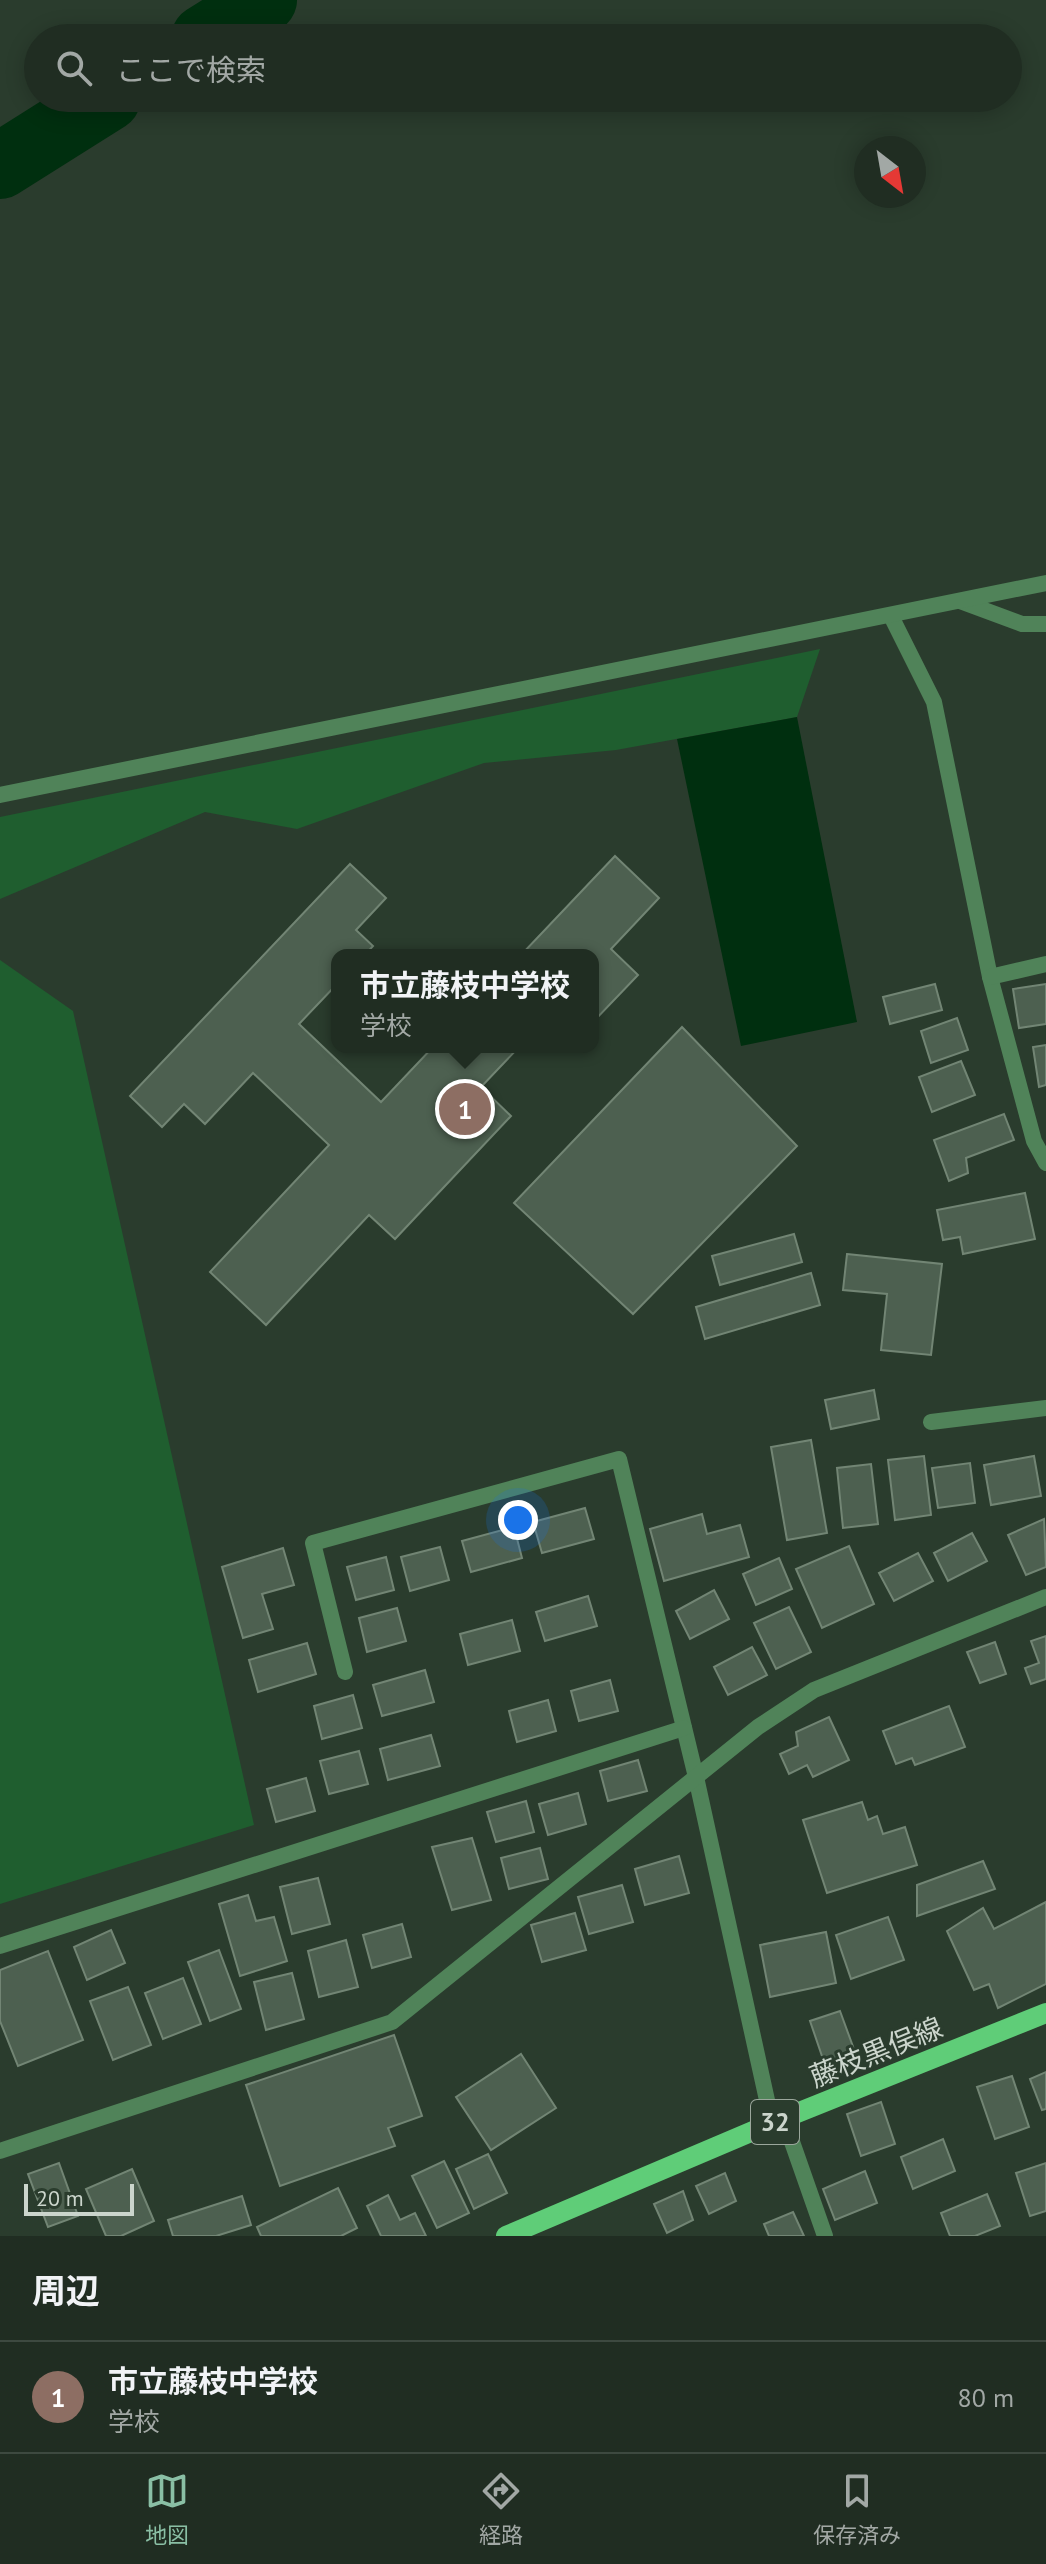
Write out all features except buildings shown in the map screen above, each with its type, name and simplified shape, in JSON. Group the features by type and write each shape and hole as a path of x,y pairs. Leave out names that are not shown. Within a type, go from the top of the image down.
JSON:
{"main road":[{"name":"藤枝黒俣線","path":"506,2236 778,2121 1046,2013"}],"street":[{"path":"0,795 1046,583"},
{"path":"959,601 1022,624 1046,624"},
{"path":"891,616 934,702 990,977 1034,1141 1046,1163"},
{"path":"990,977 1046,964"},
{"path":"931,1422 1046,1408"},
{"path":"345,1672 313,1543 619,1459 778,2121 825,2236"},
{"path":"0,2151 392,2022 758,1727 814,1690 1046,1597"},
{"path":"0,1946 684,1728"}],"shaded area":[{"path":"820,649 797,717 616,750 484,763 297,829 205,812 0,899 0,817"},
{"path":"797,717 857,1022 741,1046 677,739"},
{"path":"0,960 73,1011 254,1825 0,1904"}],"waterway":[{"path":"226,24 264,0"},
{"path":"0,166 86,112"}],"place":[{"name":"市立藤枝中学校","path":"465,1109"}]}
